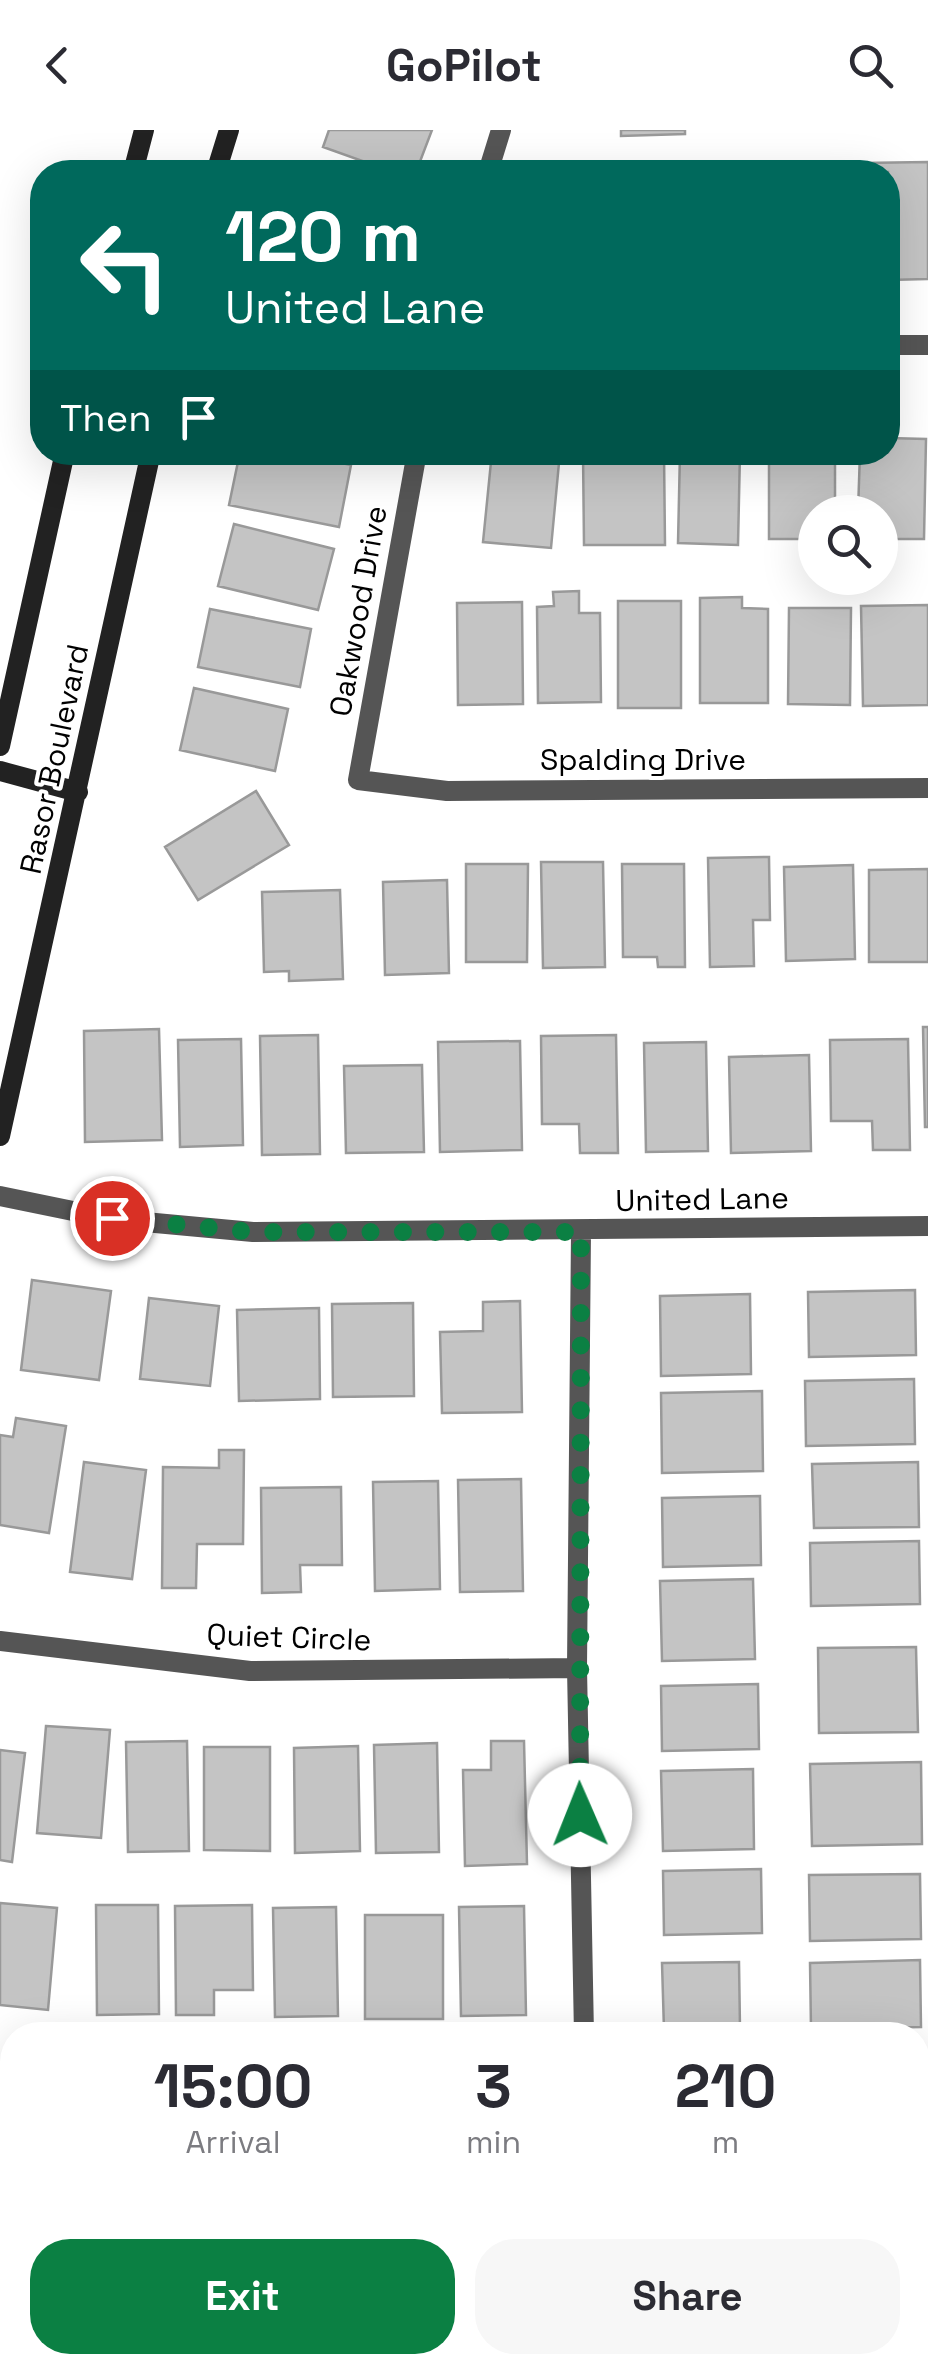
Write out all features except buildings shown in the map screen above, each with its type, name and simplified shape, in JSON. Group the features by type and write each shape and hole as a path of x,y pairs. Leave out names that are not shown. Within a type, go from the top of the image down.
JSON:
{"main road":[{"path":"136,160 144,130"},
{"path":"220,160 229,130"},
{"name":"Rasor Boulevard","path":"0,746 62,465"},
{"name":"Rasor Boulevard","path":"0,1136 147,465"},
{"path":"0,771 78,792"}],"street":[{"path":"492,160 501,130"},
{"path":"900,345 928,345"},
{"name":"Oakwood Drive","path":"358,780 415,465"},
{"name":"Spalding Drive","path":"358,780 447,790 928,788"},
{"name":"United Lane","path":"0,1196 112,1218 253,1232 928,1226"},
{"path":"581,1232 577,1668 584,2022"},
{"name":"Quiet Circle","path":"0,1641 250,1671 577,1668"}],"route":[{"path":"112,1218 253,1232 581,1232 577,1668 580,1815"}]}
